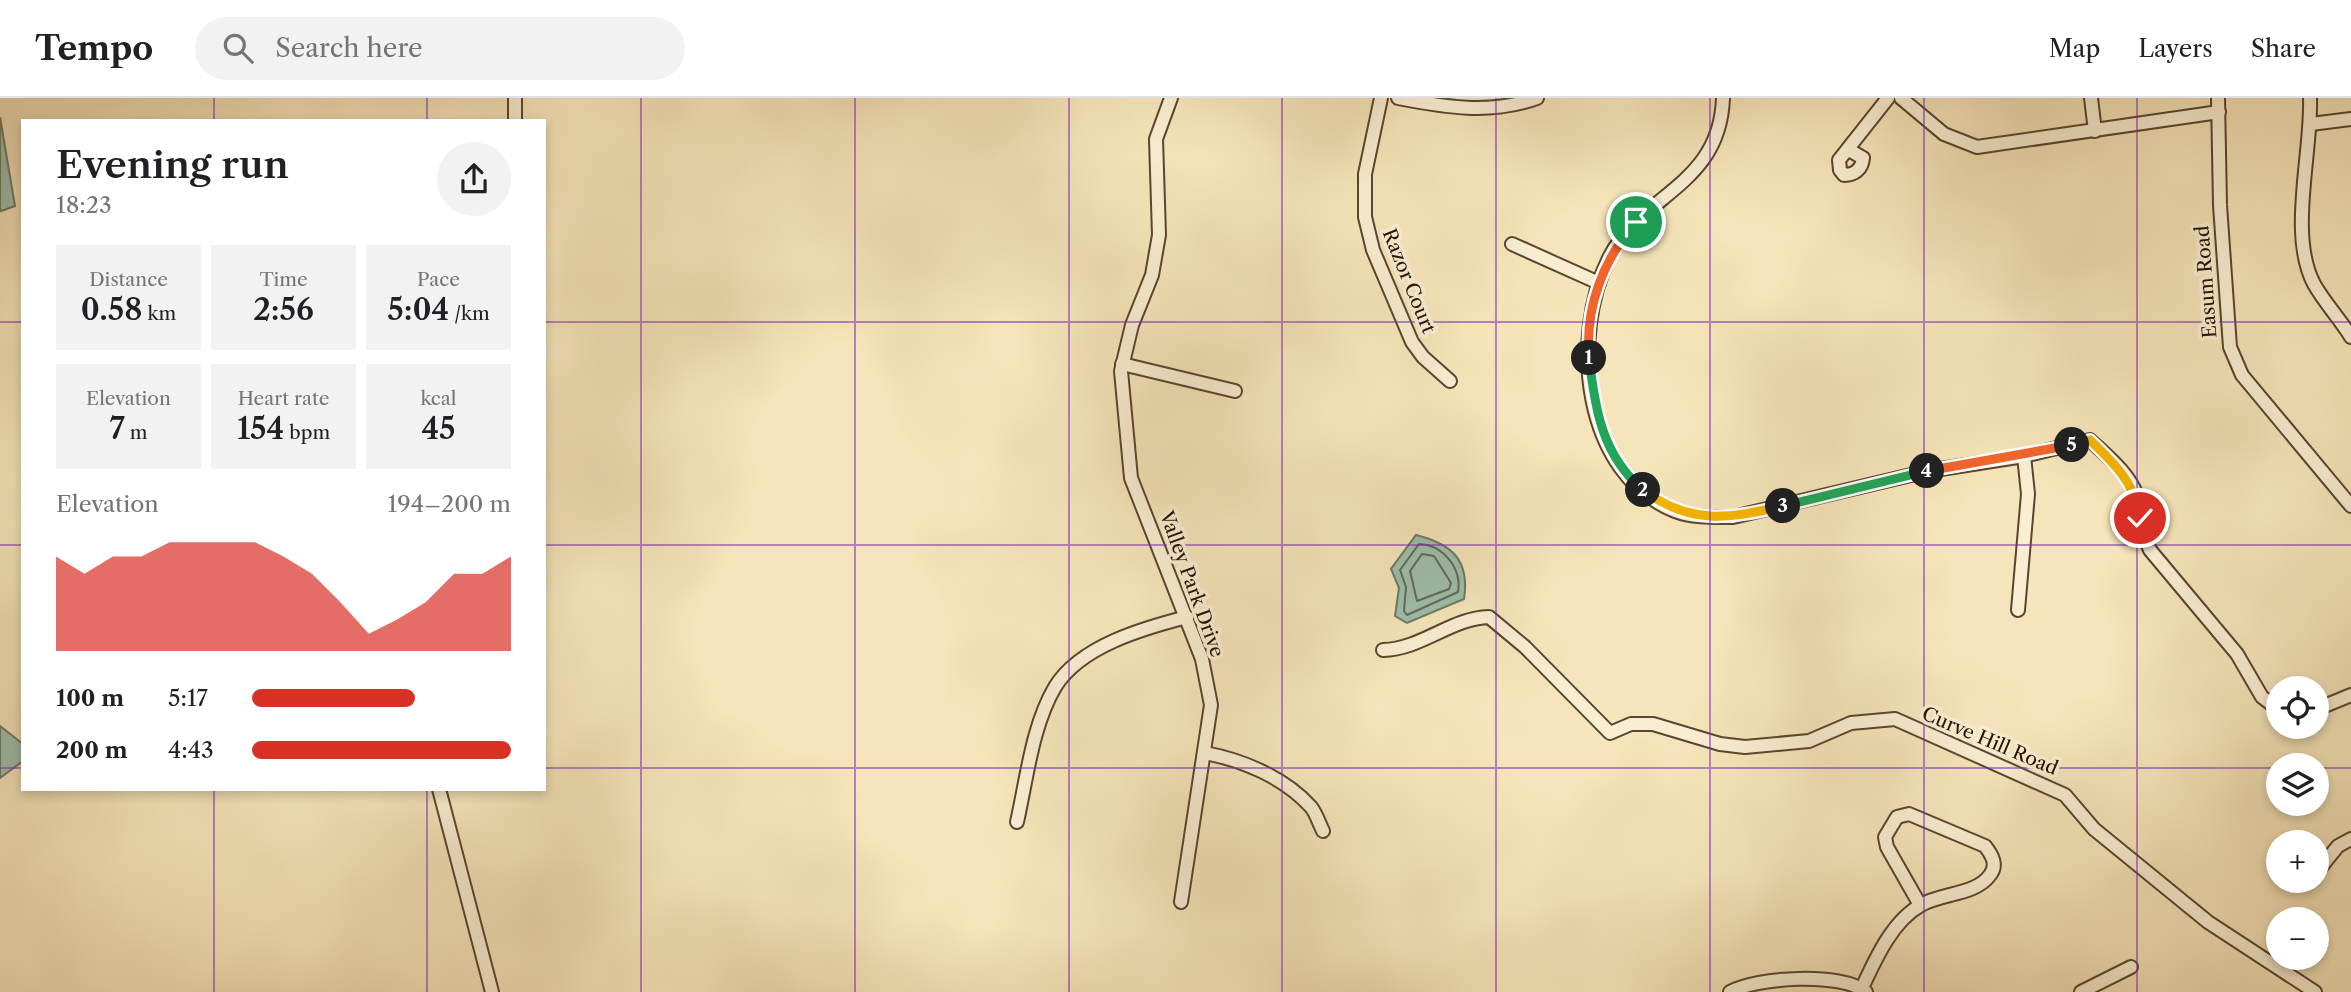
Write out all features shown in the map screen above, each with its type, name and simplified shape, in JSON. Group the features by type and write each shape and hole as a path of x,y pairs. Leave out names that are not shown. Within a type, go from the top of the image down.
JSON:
{"street":[{"path":"515,98 515,119"},
{"name":"Valley Park Drive","path":"1171,98 1156,139 1158,235 1152,275 1132,325 1122,364 1130,478 1202,659 1211,705 1181,902"},
{"name":"Razor Court","path":"1381,98 1366,174 1368,231 1412,342 1423,357 1450,381"},
{"path":"1398,98 1475,109 1509,106 1537,98"},
{"path":"1723,98 1718,129 1706,156 1680,187 1642,217 1622,239 1599,283 1591,316 1588,354 1602,432 1609,450 1628,476 1675,510 1708,517 1733,517 1928,471 2024,456 2090,440 2128,480 2137,497 2143,536 2150,550 2237,654 2266,700"},
{"path":"1849,150 1888,98"},
{"path":"1900,98 1944,134 1977,147 2219,112"},
{"path":"2091,98 2095,131"},
{"name":"Easum Road","path":"2218,98 2220,205 2230,347 2242,375 2351,506"},
{"path":"2309,98 2311,124 2303,222 2306,259 2314,284 2351,337"},
{"path":"2311,124 2351,119"},
{"path":"1512,244 1599,283"},
{"path":"1122,364 1235,391"},
{"path":"2018,610 2027,518 2024,456"},
{"path":"1017,822 1036,736 1056,686 1083,657 1156,625 1187,617"},
{"name":"Curve Hill Road","path":"1383,650 1401,649 1470,618 1489,617 1525,647 1610,733 1631,724 1653,724 1720,744 1745,747 1809,741 1851,723 1895,719 2065,795 2094,830 2208,922 2315,992"},
{"path":"2329,704 2351,695"},
{"path":"1205,753 1237,759 1276,780 1311,807 1323,831"},
{"path":"440,791 492,992"},
{"path":"1730,992 1746,983 1794,978 1865,990 1896,926 1920,905 1980,884 1990,875 1994,866 1993,855 1985,846 1909,814 1898,817 1885,837 1887,847 1920,905"},
{"path":"2329,857 2338,846 2351,839"},
{"path":"2081,992 2131,967"}],"water":[{"path":"0,117 15,206 1,211 0,210"},
{"path":"1416,535 1440,543 1456,556 1464,574 1464,599 1407,623 1395,616 1399,588 1391,569"},
{"path":"0,726 21,742 21,762 0,778"}],"route":[{"path":"1636,222 1613,251 1599,283 1591,316 1588,354 1597,414 1609,450 1628,476 1656,500 1688,514 1733,517 1928,471 2024,456 2090,440 2115,463 2128,480 2137,497 2140,518"}]}
